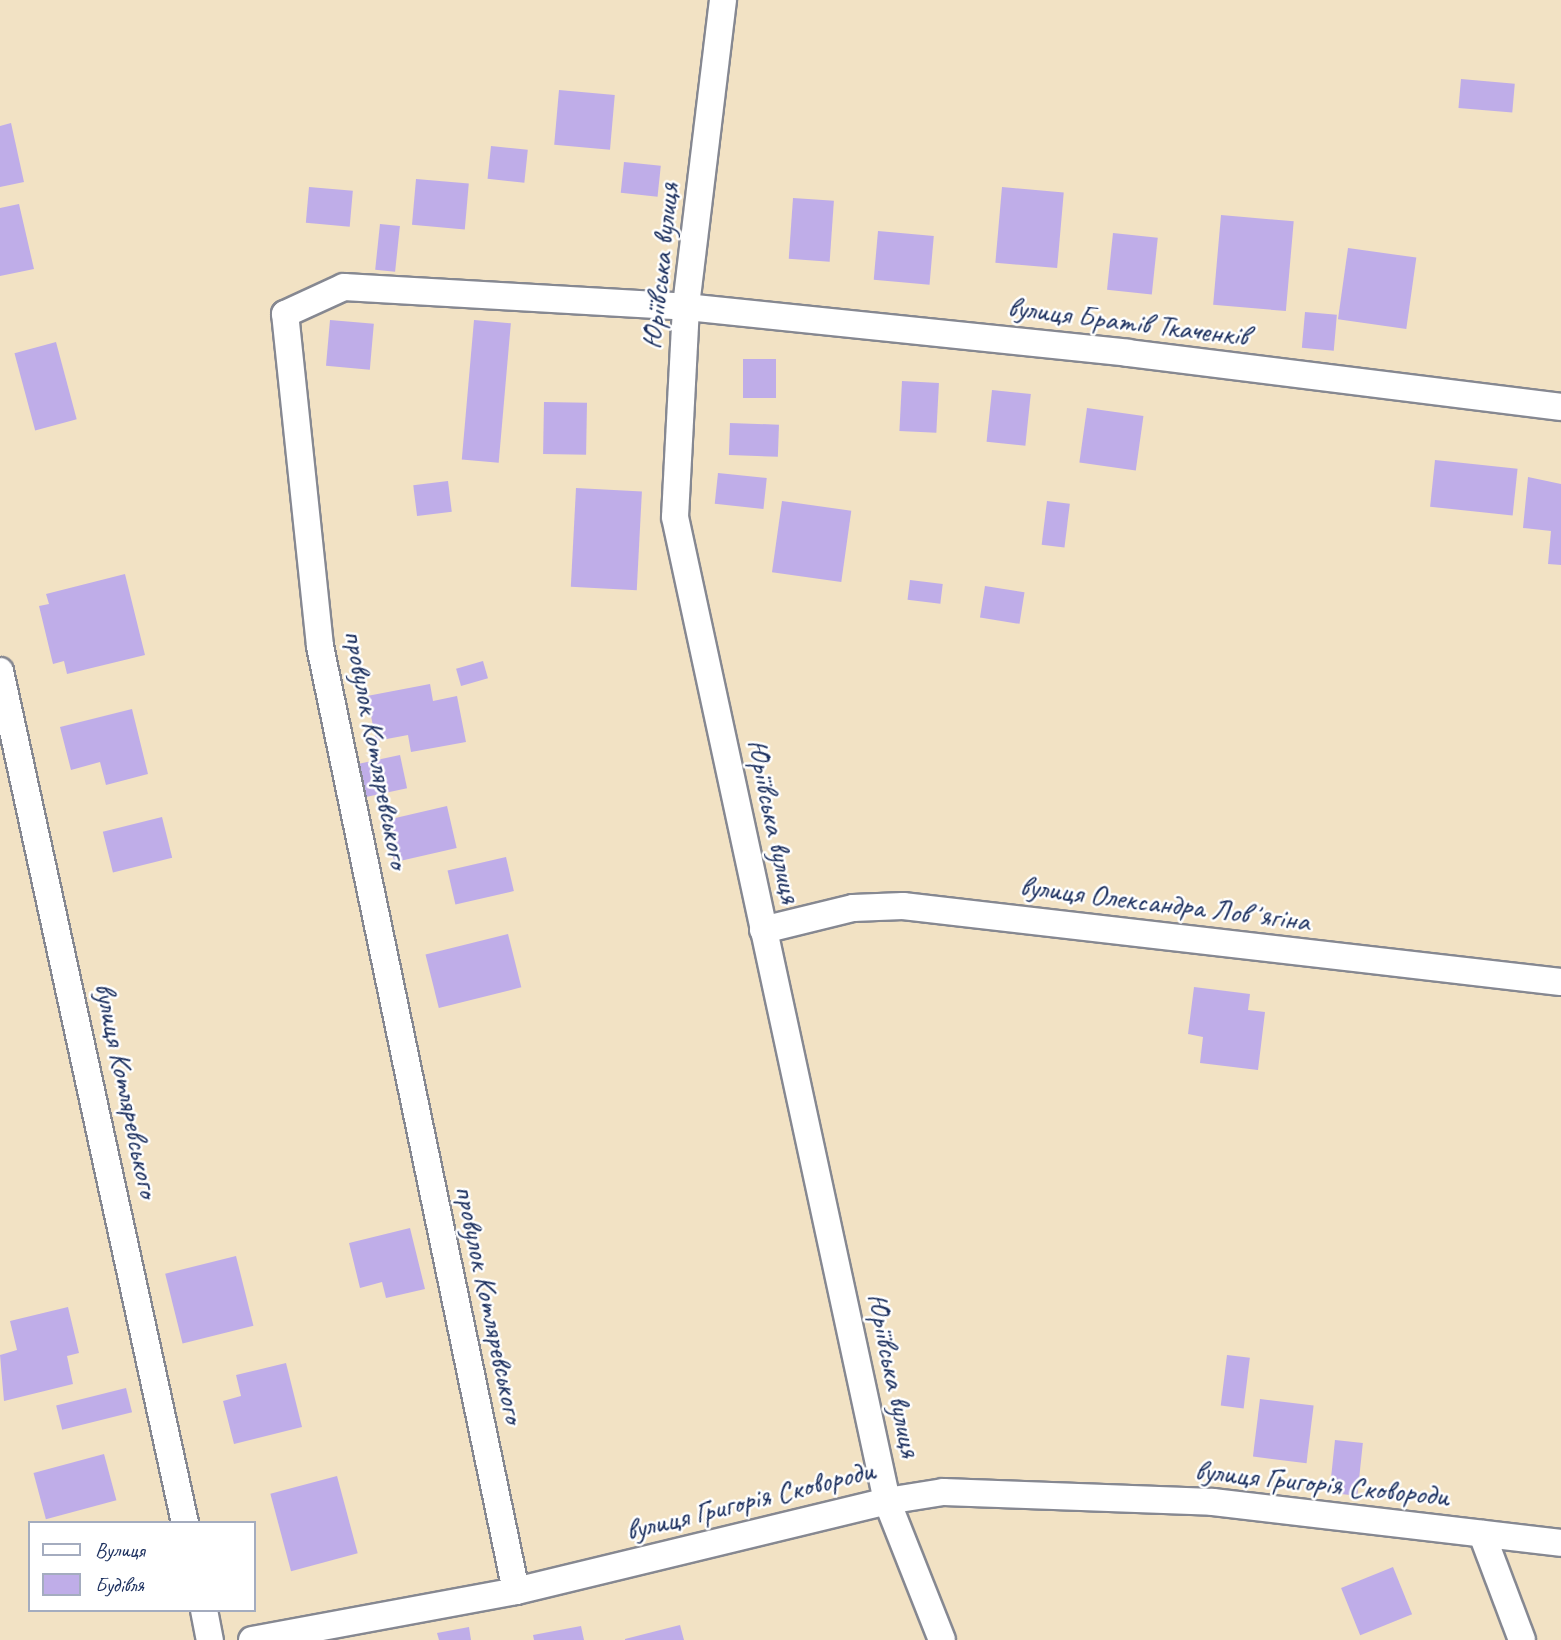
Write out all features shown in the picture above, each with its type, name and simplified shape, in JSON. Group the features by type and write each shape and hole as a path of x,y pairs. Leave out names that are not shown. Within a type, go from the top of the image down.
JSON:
{"street":[{"name":"Юріївська вулиця","path":"723,0 686,307 675,517 887,1501 942,1640"},
{"name":"провулок Котляревського","path":"516,1591 320,646 285,314 344,287 686,307"},
{"name":"вулиця Братів Ткаченків","path":"686,307 1128,353 1561,407"},
{"name":"вулиця Котляревського","path":"0,671 185,1521"},
{"name":"вулиця Олександра Ловʼягіна","path":"763,930 853,908 903,906 1561,982"},
{"name":"вулиця Григорія Сковороди","path":"252,1640 516,1591 887,1501 943,1492 1213,1502 1561,1543"},
{"path":"1482,1534 1522,1640"},
{"path":"204,1612 210,1640"}],"building":[{"path":"1461,79 1515,84 1512,113 1458,108"},
{"path":"559,90 615,95 610,150 554,145"},
{"path":"11,123 24,182 0,187 0,126"},
{"path":"491,146 528,150 524,183 488,179"},
{"path":"624,162 661,166 658,197 621,193"},
{"path":"416,179 469,184 465,229 412,225"},
{"path":"309,187 353,191 350,227 306,223"},
{"path":"1002,187 1064,192 1057,268 995,263"},
{"path":"793,198 834,201 830,262 789,259"},
{"path":"19,204 34,269 0,276 0,208"},
{"path":"1221,215 1294,221 1286,311 1213,305"},
{"path":"380,224 400,226 395,272 375,270"},
{"path":"878,231 934,236 930,285 874,280"},
{"path":"1113,233 1158,238 1152,294 1107,290"},
{"path":"1348,248 1416,258 1406,329 1338,319"},
{"path":"1305,312 1337,315 1334,351 1302,348"},
{"path":"330,320 374,324 370,370 326,366"},
{"path":"474,320 511,323 499,463 462,459"},
{"path":"56,342 77,419 35,430 14,353"},
{"path":"743,359 776,359 776,398 743,398"},
{"path":"902,381 939,383 936,433 899,431"},
{"path":"992,390 1031,394 1025,446 987,442"},
{"path":"544,402 587,403 586,455 543,454"},
{"path":"1087,408 1143,416 1136,470 1079,462"},
{"path":"730,423 779,425 778,457 729,455"},
{"path":"1435,460 1518,469 1513,515 1430,507"},
{"path":"718,473 767,478 763,509 715,504"},
{"path":"1528,477 1561,484 1561,565 1548,564 1551,531 1523,528"},
{"path":"448,481 452,512 417,516 413,485"},
{"path":"576,488 642,491 637,590 571,587"},
{"path":"782,501 851,511 841,582 772,572"},
{"path":"1047,501 1070,504 1064,547 1042,545"},
{"path":"125,574 145,655 67,674 64,661 53,664 39,606 49,604 46,594"},
{"path":"910,580 943,584 940,604 908,600"},
{"path":"985,586 1025,592 1020,624 980,618"},
{"path":"483,661 488,678 461,686 456,669"},
{"path":"430,684 433,701 457,696 466,742 411,752 408,735 376,741 367,696"},
{"path":"132,709 148,774 106,785 100,762 71,770 60,727"},
{"path":"400,755 407,788 366,797 359,764"},
{"path":"447,806 457,848 394,862 385,820"},
{"path":"162,817 172,858 113,873 103,832"},
{"path":"506,857 514,891 455,905 448,870"},
{"path":"508,934 521,987 439,1008 426,955"},
{"path":"1194,987 1250,994 1248,1010 1265,1012 1258,1070 1200,1063 1203,1037 1188,1034"},
{"path":"410,1228 425,1289 386,1298 382,1282 360,1288 349,1243"},
{"path":"236,1256 253,1326 183,1344 165,1274"},
{"path":"68,1307 79,1353 67,1356 73,1384 4,1401 0,1355 17,1350 10,1321"},
{"path":"1227,1355 1250,1358 1244,1408 1221,1406"},
{"path":"286,1363 302,1427 234,1444 223,1401 241,1396 236,1375"},
{"path":"126,1388 132,1412 62,1430 56,1405"},
{"path":"1260,1399 1314,1406 1307,1463 1253,1457"},
{"path":"1335,1440 1363,1443 1357,1496 1329,1493"},
{"path":"104,1454 116,1500 46,1519 33,1473"},
{"path":"337,1476 358,1553 291,1571 270,1494"},
{"path":"1393,1567 1412,1614 1360,1635 1341,1588"},
{"path":"680,1625 684,1640 625,1640 625,1639"},
{"path":"581,1626 584,1640 534,1640 533,1635"},
{"path":"469,1627 471,1640 439,1640 437,1633"}]}
